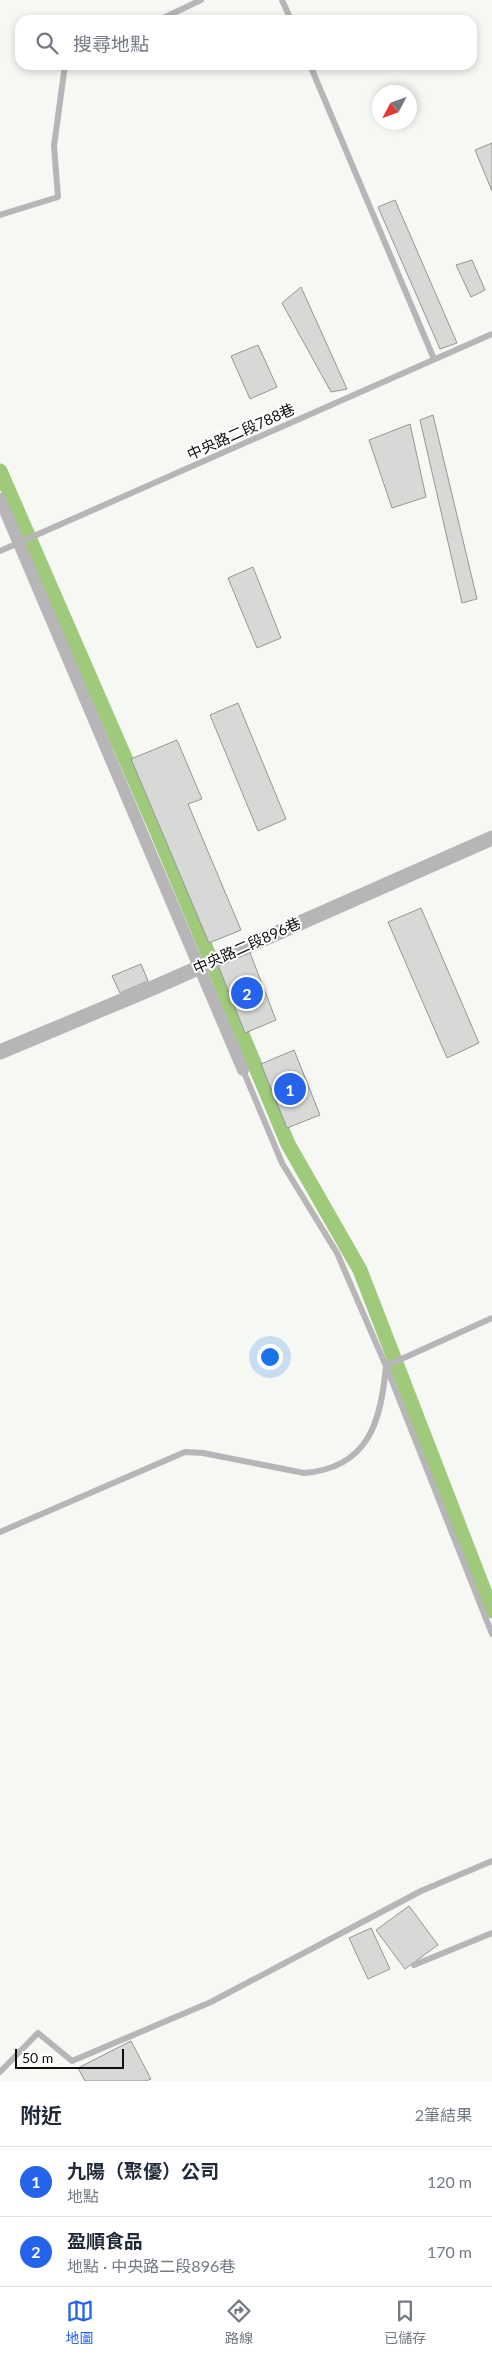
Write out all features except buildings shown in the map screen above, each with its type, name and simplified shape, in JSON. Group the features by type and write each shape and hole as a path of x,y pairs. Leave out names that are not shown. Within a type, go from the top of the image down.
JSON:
{"street":[{"path":"0,499 243,1070"},
{"name":"中央路二段896巷","path":"0,1052 199,968 492,838"}],"lane":[{"path":"170,15 201,0"},
{"path":"282,0 289,15"},
{"path":"0,215 58,197 54,146 64,70"},
{"path":"312,70 434,359"},
{"name":"中央路二段788巷","path":"0,551 492,334"},
{"path":"243,1070 282,1163 337,1253 386,1366 492,1634"},
{"path":"386,1366 492,1318"},
{"path":"0,1532 185,1452 203,1453 304,1473 320,1472 341,1464 371,1434 378,1419 383,1401 386,1366"},
{"path":"0,2072 38,2034 72,2061 211,2002 421,1891 492,1861"},
{"path":"414,1965 492,1933"}],"waterway":[{"path":"0,471 156,829 288,1144 360,1270 492,1611"}],"place":[{"name":"盈順食品","path":"247,993"},
{"name":"九陽（聚優）公司","path":"290,1089"}]}
